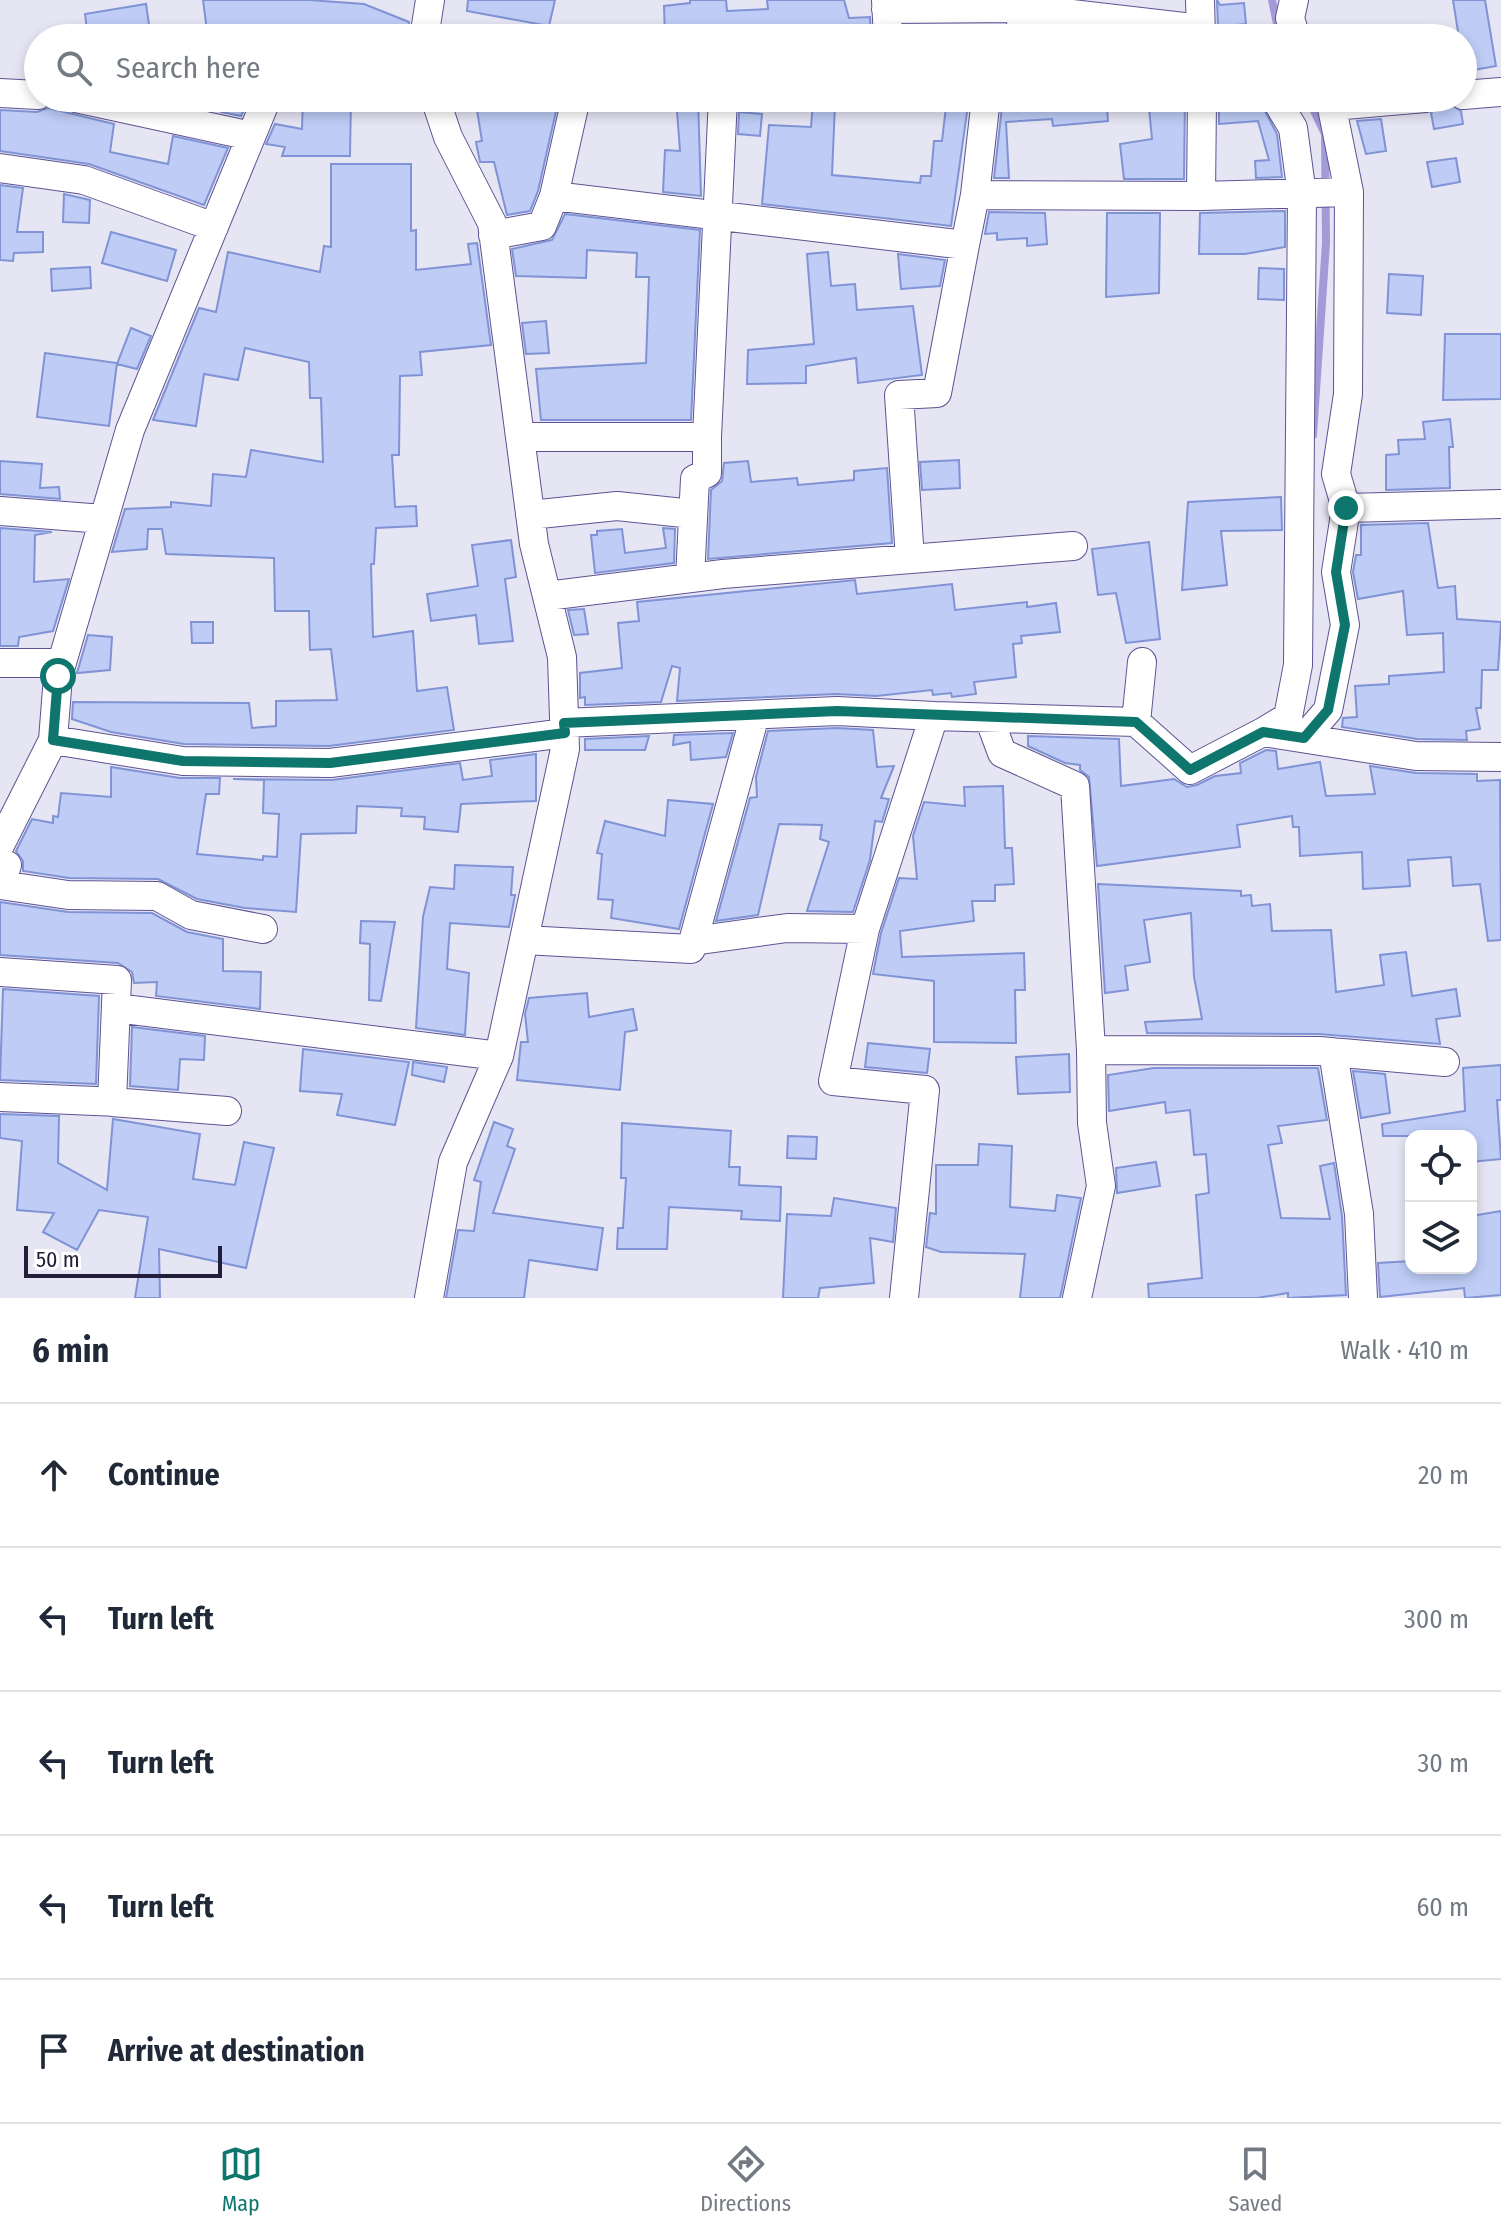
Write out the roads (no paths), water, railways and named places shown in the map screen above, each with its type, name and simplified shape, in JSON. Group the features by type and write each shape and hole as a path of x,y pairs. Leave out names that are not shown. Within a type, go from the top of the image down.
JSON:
{"street":[{"path":"426,24 430,0"},
{"path":"1200,0 1201,24"},
{"path":"1292,24 1294,0"},
{"path":"887,24 886,4 1020,4 1141,24"},
{"path":"1020,4 1021,24"},
{"path":"1477,94 1501,92"},
{"path":"0,93 24,94"},
{"path":"140,112 251,136"},
{"path":"0,845 53,740 61,663 130,430 261,112"},
{"path":"429,1298 453,1162 499,1056 565,749 562,657 530,515 492,223 448,137 440,112"},
{"path":"493,235 542,226 554,196 573,112"},
{"path":"690,578 695,479 707,473 715,215 722,112"},
{"path":"910,559 899,395 937,393 975,195 984,112"},
{"path":"1201,196 1202,112"},
{"path":"53,740 183,761 330,763 564,728 837,711 1136,722 1190,770 1288,717 1298,665 1307,195 1293,128 1283,112"},
{"path":"1304,738 1328,710 1345,625 1336,572 1346,508 1336,474 1348,394 1349,192 1334,112"},
{"path":"0,168 84,180 214,227"},
{"path":"975,195 1201,196 1349,192"},
{"path":"554,196 965,245"},
{"path":"520,437 707,437"},
{"path":"1346,508 1501,504"},
{"path":"530,515 617,506 693,514"},
{"path":"0,511 103,519"},
{"path":"547,596 690,578 1073,546"},
{"path":"1136,722 1142,662"},
{"path":"0,663 61,663"},
{"path":"524,940 691,949 755,715"},
{"path":"904,1298 925,1090 833,1081 865,929 934,716"},
{"path":"989,718 1002,753 1075,786 1091,1050 1092,1123 1101,1186 1077,1298"},
{"path":"1263,732 1416,756 1501,757"},
{"path":"0,862 7,865 1,885 68,895 157,896 191,915 263,929"},
{"path":"693,941 787,928 865,929"},
{"path":"0,972 117,980 112,1102 119,1102"},
{"path":"116,1008 499,1056"},
{"path":"1091,1050 1333,1052 1445,1062"},
{"path":"1333,1052 1359,1214 1363,1298"},
{"path":"0,1097 227,1111"}],"waterway":[{"path":"1272,0 1277,24"},
{"path":"1313,435 1326,243 1325,134 1315,112"}]}
